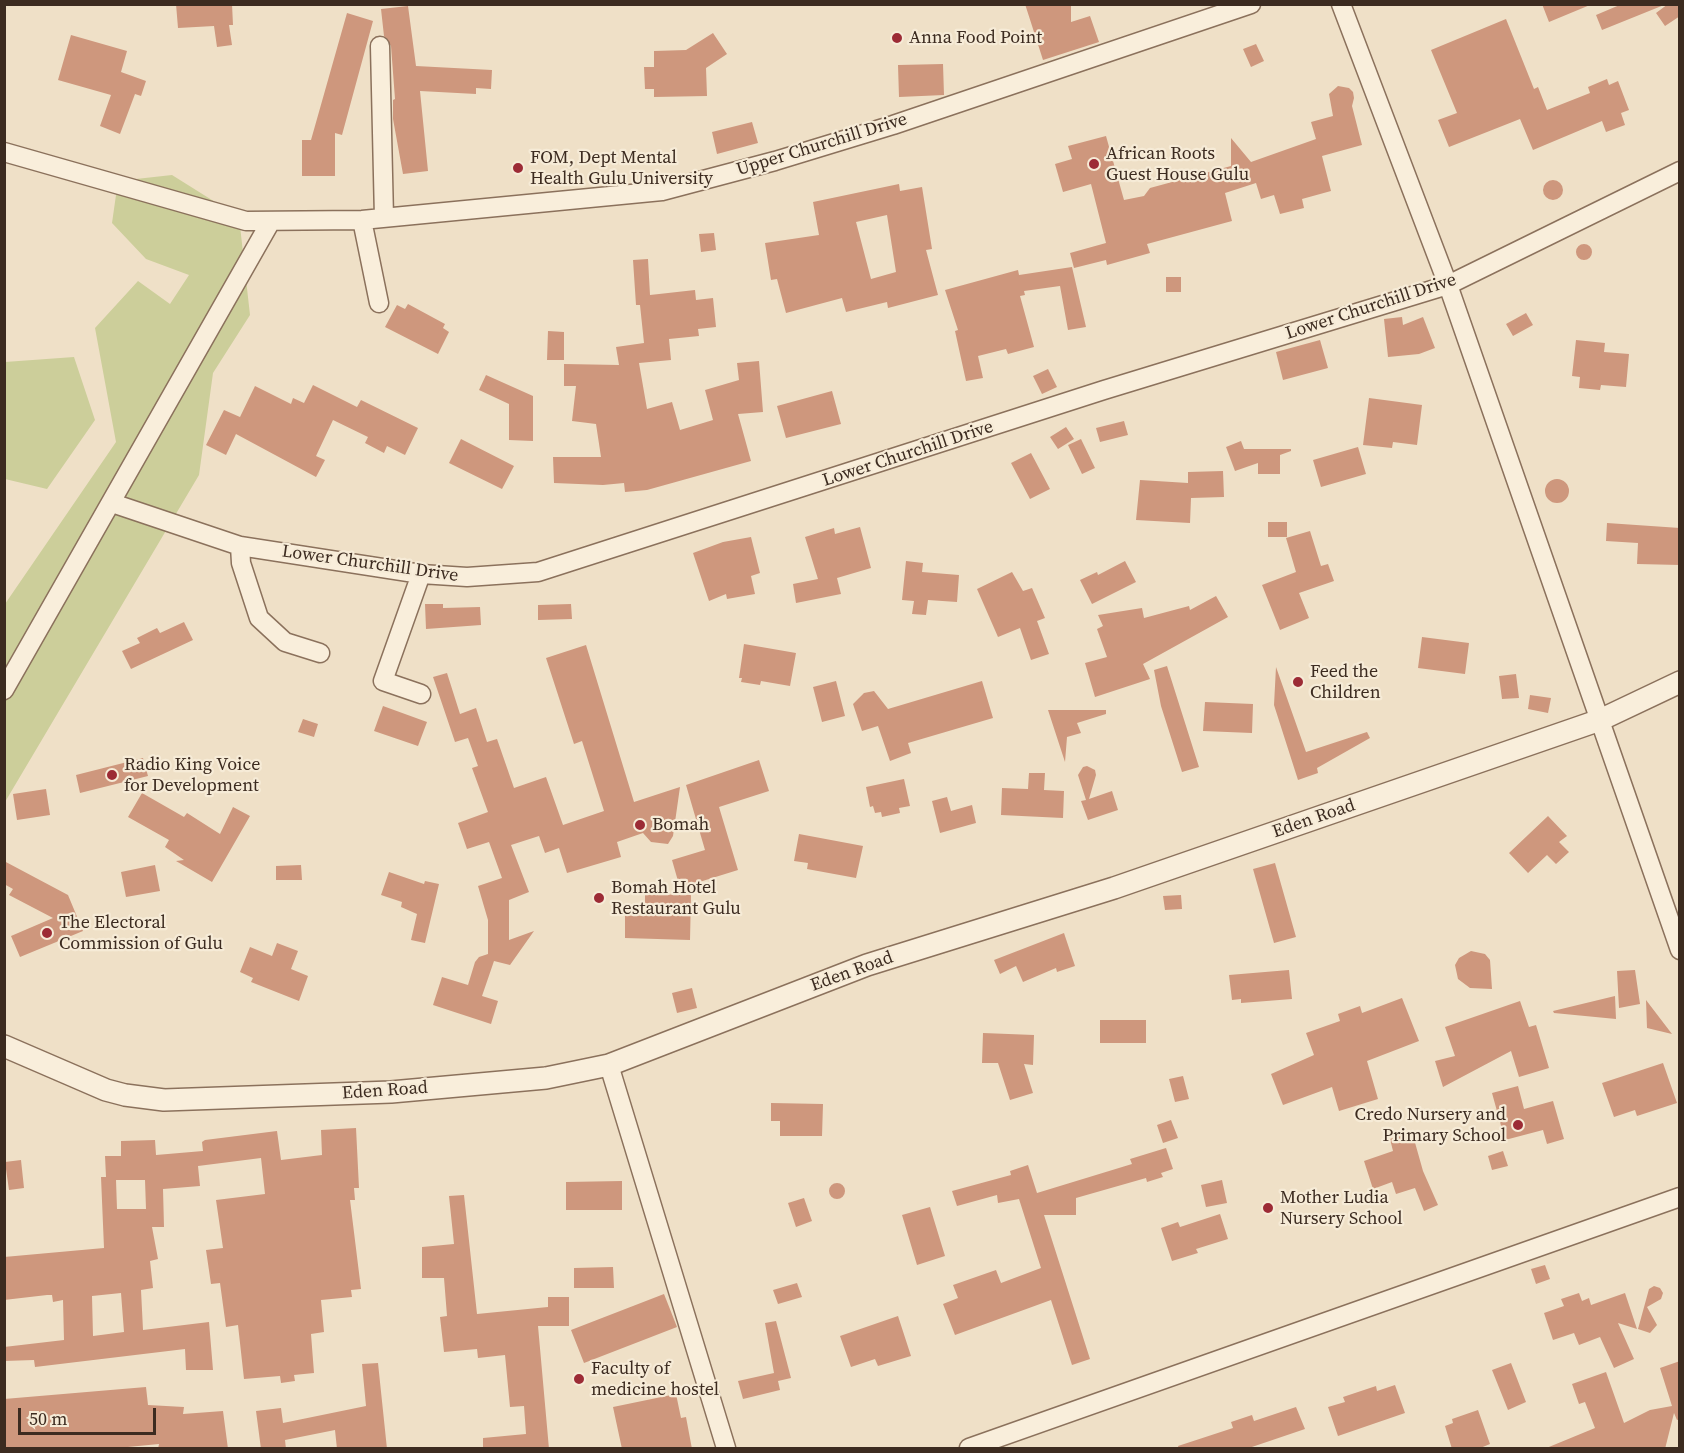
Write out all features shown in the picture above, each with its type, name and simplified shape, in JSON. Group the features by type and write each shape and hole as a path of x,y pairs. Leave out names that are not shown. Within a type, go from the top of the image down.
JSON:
{"street":[{"name":"Upper Churchill Drive","path":"4,152 246,221 362,220 662,191 774,161 893,125 1251,4"},
{"path":"1341,4 1448,285 1680,950"},
{"path":"380,46 384,218"},
{"name":"Lower Churchill Drive","path":"112,503 240,546 422,574 467,577 538,572 1104,390 1448,285 1680,171"},
{"path":"362,220 379,303"},
{"path":"4,690 271,221"},
{"path":"240,546 241,563 259,618 285,642 320,653"},
{"path":"421,694 383,681 422,574"},
{"name":"Eden Road","path":"4,1046 106,1090 164,1100 391,1092 546,1078 609,1065 867,965 1114,888 1600,720 1680,682"},
{"path":"609,1065 726,1449"},
{"path":"969,1449 1680,1197"}],"green space":[{"path":"172,175 239,217 250,315 213,373 199,475 5,802 5,604 116,442 95,328 138,281 170,304 189,275 146,259 112,223 118,181"},
{"path":"74,357 95,420 47,489 5,479 5,362"}],"building":[{"path":"176,4 232,4 233,25 229,25 232,45 217,47 214,26 178,28"},
{"path":"1025,4 1071,4 1071,22 1090,16 1099,42 1043,60"},
{"path":"1542,4 1590,4 1590,5 1549,22"},
{"path":"1622,4 1664,5 1602,30 1596,15"},
{"path":"1668,4 1680,4 1680,16 1665,26 1656,13"},
{"path":"408,6 416,66 492,70 491,89 476,88 476,94 420,91 428,171 403,174 393,119 393,100 395,99 391,46 384,36 381,9"},
{"path":"347,13 373,21 342,135 335,133 335,176 302,176 302,140 311,140"},
{"path":"1506,19 1534,89 1538,87 1547,110 1590,93 1588,87 1607,79 1609,85 1618,81 1629,110 1621,113 1625,125 1606,132 1602,121 1533,150 1520,119 1449,147 1438,120 1457,113 1431,50"},
{"path":"713,33 727,54 706,68 707,96 654,97 654,89 645,89 644,67 654,67 654,51 686,50"},
{"path":"71,35 127,51 121,72 146,81 141,96 135,94 120,134 100,126 111,95 58,80"},
{"path":"1256,44 1264,61 1251,67 1243,49"},
{"path":"943,64 944,95 899,97 898,65"},
{"path":"1338,86 1349,88 1353,92 1352,106 1362,145 1322,156 1331,191 1302,199 1304,208 1280,214 1274,195 1261,199 1256,183 1225,193 1232,221 1147,244 1150,253 1107,265 1106,260 1074,268 1070,253 1106,243 1091,184 1063,192 1055,164 1072,159 1068,146 1106,136 1124,200 1144,196 1150,188 1231,166 1231,138 1251,162 1316,139 1311,122 1333,116 1329,94"},
{"path":"752,122 758,143 717,154 712,132"},
{"path":"1553,180 1560,183 1563,190 1560,197 1553,200 1546,197 1543,190 1546,183"},
{"path":"899,184 900,191 922,187 932,249 926,250 938,295 888,308 887,302 846,312 842,298 786,313 777,279 771,280 765,243 819,235 813,202","holes":["887,215 896,272 871,279 856,222"]},
{"path":"714,233 716,250 701,252 699,234"},
{"path":"1584,244 1592,252 1584,260 1576,252"},
{"path":"648,259 650,295 695,290 696,300 713,298 716,327 698,329 699,336 669,339 671,360 639,363 647,409 672,402 680,430 713,420 705,390 739,380 737,363 759,361 763,412 738,414 751,461 647,490 625,492 624,483 603,485 554,483 553,457 601,457 596,424 572,421 576,386 564,386 564,364 619,365 616,347 644,343 640,305 636,305 633,260"},
{"path":"1072,267 1086,327 1068,330 1060,286 1024,291 1025,295 1020,296 1034,347 1008,354 1006,349 978,356 983,378 966,381 955,331 958,330 945,290 1018,270 1019,275"},
{"path":"1166,277 1181,277 1181,292 1166,292"},
{"path":"408,304 445,324 443,328 449,332 438,354 385,327 397,305 405,309"},
{"path":"1526,313 1533,325 1513,336 1506,324"},
{"path":"1402,317 1403,325 1423,317 1435,348 1419,354 1388,357 1384,319"},
{"path":"548,331 564,332 564,360 547,360"},
{"path":"1320,340 1328,368 1283,380 1276,352"},
{"path":"1576,340 1605,343 1604,352 1629,354 1626,387 1601,385 1600,390 1579,388 1580,377 1572,376"},
{"path":"1048,369 1057,387 1042,394 1033,376"},
{"path":"486,375 533,396 533,441 509,440 509,404 479,390"},
{"path":"313,385 357,407 361,400 418,428 405,455 387,446 384,453 365,443 368,437 333,420 316,456 325,460 316,477 236,434 226,455 206,445 224,410 240,417 255,386 291,404 293,398 304,403"},
{"path":"832,391 841,424 786,438 777,406"},
{"path":"1369,398 1422,405 1417,445 1393,442 1392,448 1363,445"},
{"path":"1124,421 1128,435 1100,442 1096,428"},
{"path":"1066,427 1074,439 1058,449 1050,437"},
{"path":"461,439 514,466 502,489 449,463"},
{"path":"1081,439 1095,468 1082,474 1068,445"},
{"path":"1241,441 1244,449 1291,449 1280,455 1280,474 1258,474 1258,463 1235,471 1226,447"},
{"path":"1358,447 1366,474 1321,487 1313,460"},
{"path":"1031,453 1050,489 1030,499 1011,463"},
{"path":"1223,471 1224,497 1191,498 1190,523 1136,520 1140,480 1188,483 1188,472"},
{"path":"1557,479 1565,483 1569,491 1565,499 1557,503 1549,499 1545,491 1549,483"},
{"path":"1268,522 1287,522 1287,537 1268,537"},
{"path":"1607,523 1680,528 1680,565 1637,564 1638,543 1606,541"},
{"path":"860,527 871,568 837,578 841,594 796,603 793,584 818,579 805,537 834,528 835,534"},
{"path":"1310,531 1321,566 1328,564 1334,581 1299,593 1309,618 1280,630 1262,585 1296,572 1286,538"},
{"path":"751,537 760,573 751,576 755,594 727,599 726,594 709,601 693,553 723,542"},
{"path":"906,561 923,563 922,572 959,575 957,602 928,600 926,615 912,614 914,601 902,600"},
{"path":"1125,561 1136,582 1092,604 1080,580 1097,572 1098,575"},
{"path":"1012,572 1023,591 1032,588 1045,618 1037,621 1049,654 1031,660 1020,628 998,637 977,589"},
{"path":"1216,596 1228,617 1143,664 1150,679 1095,697 1085,663 1107,657 1097,629 1103,626 1098,615 1142,608 1144,618 1189,606 1190,610"},
{"path":"425,604 443,604 443,608 480,607 481,625 426,629"},
{"path":"571,604 572,619 538,620 538,605"},
{"path":"184,622 193,640 131,669 122,651 140,643 137,638 157,628 160,633"},
{"path":"1422,637 1469,643 1465,674 1418,668"},
{"path":"744,644 796,653 790,686 761,681 760,685 741,682 742,678 739,678"},
{"path":"586,645 634,802 680,787 673,836 668,844 651,842 643,833 617,842 621,857 567,873 559,848 545,853 539,836 511,845 529,892 509,900 509,940 534,931 510,965 494,961 482,996 498,1001 491,1024 433,1005 442,977 468,985 475,962 479,957 488,954 488,920 478,886 502,878 489,842 467,849 458,823 488,812 472,768 478,766 468,738 455,742 433,677 447,673 460,714 476,708 487,742 497,739 514,788 546,777 563,825 604,811 582,741 574,744 546,658"},
{"path":"1167,666 1199,767 1182,772 1161,706 1154,670"},
{"path":"1276,667 1306,752 1367,732 1370,738 1317,768 1318,773 1298,780 1274,705"},
{"path":"1516,674 1519,698 1502,699 1499,676"},
{"path":"836,681 845,716 822,722 813,687"},
{"path":"982,681 993,718 908,743 911,753 890,761 878,726 862,731 853,704 864,693 874,691 888,709"},
{"path":"1530,695 1551,698 1548,713 1528,709"},
{"path":"1205,702 1253,704 1252,733 1203,731"},
{"path":"383,706 427,722 418,746 374,731"},
{"path":"1048,710 1106,710 1106,714 1077,723 1081,733 1067,737 1065,762"},
{"path":"303,719 318,724 314,737 298,732"},
{"name":"Radio King Voice for Development","path":"143,758 148,776 80,793 76,775"},
{"path":"759,760 769,791 719,807 738,870 680,888 672,860 705,850 686,785"},
{"path":"1087,766 1095,770 1096,775 1089,799 1112,791 1118,810 1088,820 1081,801 1086,800 1078,775 1083,767"},
{"path":"1029,773 1045,773 1044,790 1064,791 1063,818 1001,815 1002,788 1028,789"},
{"path":"904,779 910,806 899,808 900,813 882,817 881,812 875,813 873,806 870,807 866,787"},
{"path":"46,789 50,815 17,820 13,794"},
{"path":"142,793 184,817 187,813 220,834 233,807 250,816 212,882 176,861 184,860 165,847 169,840 128,817"},
{"path":"947,797 951,811 972,805 976,823 940,833 932,801"},
{"path":"1548,816 1567,836 1559,842 1569,852 1556,864 1547,855 1528,873 1509,853"},
{"path":"799,834 863,846 856,878 807,869 808,863 794,861"},
{"path":"4,861 68,895 83,931 20,957 11,936 53,918 9,895 13,889 4,884"},
{"path":"1275,863 1296,937 1274,943 1253,869"},
{"path":"155,865 160,891 126,897 121,872"},
{"path":"301,865 302,880 276,880 276,866"},
{"path":"389,872 424,884 425,881 439,884 425,943 411,940 417,914 401,907 402,902 381,895"},
{"path":"645,894 691,895 690,940 625,938 625,915 645,916"},
{"path":"1181,895 1182,909 1165,910 1163,896"},
{"path":"1064,933 1075,966 1057,972 1056,968 1023,982 1016,966 1000,974 994,960"},
{"path":"277,943 298,951 291,969 308,976 299,1001 251,982 253,978 240,972 250,947 272,956"},
{"path":"1471,951 1485,954 1490,960 1492,989 1470,988 1458,979 1455,965 1459,958"},
{"path":"1289,970 1292,999 1241,1003 1241,999 1232,1000 1229,975"},
{"path":"1635,970 1640,1004 1619,1008 1617,971"},
{"path":"692,988 697,1008 677,1013 672,993"},
{"path":"1615,996 1616,1019 1554,1013 1553,1011"},
{"path":"1402,998 1419,1041 1367,1061 1378,1099 1339,1111 1332,1087 1283,1105 1271,1074 1314,1055 1306,1033 1340,1021 1338,1014 1360,1006 1362,1013"},
{"path":"1646,1000 1672,1034 1647,1028"},
{"path":"1520,1001 1529,1027 1536,1025 1549,1068 1519,1077 1511,1051 1443,1087 1435,1061 1455,1056 1445,1027"},
{"path":"1100,1020 1146,1020 1146,1043 1100,1043"},
{"path":"983,1033 1034,1035 1033,1065 1024,1064 1033,1093 1010,1100 998,1063 982,1063"},
{"path":"1663,1063 1677,1103 1637,1116 1635,1110 1614,1117 1602,1083"},
{"path":"1183,1076 1189,1099 1175,1102 1169,1079"},
{"name":"Credo Nursery and Primary School","path":"1518,1086 1524,1109 1553,1101 1564,1139 1547,1144 1543,1130 1505,1140 1492,1093"},
{"path":"771,1103 823,1104 822,1136 780,1136 780,1121 771,1121"},
{"path":"1171,1120 1178,1138 1163,1143 1157,1125"},
{"path":"356,1128 359,1188 354,1188 355,1200 350,1200 361,1289 351,1290 352,1297 321,1300 324,1332 311,1334 314,1373 294,1375 295,1381 281,1383 280,1376 244,1379 238,1325 226,1327 220,1283 211,1284 206,1250 223,1248 216,1200 265,1194 261,1158 198,1166 200,1186 163,1189 164,1227 152,1227 158,1259 150,1261 153,1288 141,1290 143,1330 209,1322 213,1370 186,1370 185,1349 35,1367 34,1360 4,1361 4,1347 64,1340 63,1300 53,1302 52,1295 47,1295 4,1300 4,1257 104,1248 101,1177 106,1177 105,1156 121,1156 121,1141 155,1140 156,1155 203,1151 202,1142 205,1140 277,1131 281,1160 322,1155 321,1130","holes":["116,1180 145,1180 146,1209 117,1209","121,1293 124,1332 93,1336 92,1296"]},
{"path":"1412,1132 1423,1171 1438,1205 1424,1211 1415,1188 1396,1194 1392,1182 1373,1189 1364,1161 1393,1151 1390,1139"},
{"path":"1166,1148 1173,1169 1161,1173 1163,1177 1147,1182 1146,1178 1076,1198 1076,1215 1044,1215 1090,1359 1072,1365 1051,1300 955,1335 943,1304 958,1298 953,1285 996,1270 1001,1283 1041,1268 1019,1199 998,1203 997,1195 957,1206 952,1191 1011,1175 1010,1171 1028,1165 1037,1193 1132,1164 1130,1159"},
{"path":"1503,1151 1508,1166 1492,1170 1488,1156"},
{"path":"21,1160 24,1188 9,1190 5,1162"},
{"path":"1222,1180 1227,1203 1206,1207 1201,1185"},
{"path":"622,1181 622,1210 566,1210 566,1182"},
{"path":"834,1183 840,1183 845,1191 843,1197 834,1199 829,1194 829,1188"},
{"path":"464,1195 477,1314 548,1307 548,1297 569,1297 569,1326 538,1326 549,1449 483,1449 483,1438 526,1434 524,1406 510,1407 505,1355 478,1358 477,1349 444,1352 440,1317 447,1316 444,1278 422,1278 422,1247 454,1244 449,1196"},
{"path":"804,1198 812,1221 796,1227 788,1203"},
{"path":"930,1207 945,1256 917,1265 902,1215"},
{"path":"1220,1214 1228,1239 1196,1249 1198,1253 1172,1261 1161,1228 1178,1222 1180,1227"},
{"path":"1545,1265 1550,1279 1536,1284 1531,1269"},
{"path":"613,1267 614,1288 574,1288 574,1268"},
{"path":"797,1283 802,1297 778,1304 773,1290"},
{"path":"1654,1286 1660,1288 1663,1293 1661,1299 1647,1307 1657,1325 1650,1333 1638,1329 1649,1289"},
{"path":"1579,1293 1582,1301 1589,1298 1591,1305 1625,1293 1637,1329 1618,1323 1634,1359 1614,1368 1600,1337 1579,1345 1574,1333 1553,1340 1544,1313 1564,1306 1561,1299"},
{"path":"664,1294 677,1327 584,1363 571,1330"},
{"path":"898,1316 911,1356 878,1366 875,1359 851,1367 840,1336"},
{"path":"776,1321 791,1378 778,1381 780,1390 743,1399 738,1381 774,1373 765,1323"},
{"path":"1680,1361 1680,1419 1677,1420 1674,1413 1665,1449 1544,1449 1595,1428 1585,1402 1579,1404 1572,1384 1606,1372 1624,1423 1650,1410 1672,1406 1660,1368"},
{"path":"378,1363 387,1449 337,1449 335,1430 285,1440 286,1449 261,1449 256,1411 281,1408 283,1423 366,1406 362,1364"},
{"path":"1511,1363 1526,1402 1508,1410 1492,1370"},
{"path":"1395,1385 1405,1413 1338,1436 1328,1407 1345,1402 1343,1397 1376,1386 1377,1391"},
{"path":"146,1387 148,1405 184,1407 183,1414 223,1411 228,1449 158,1449 159,1444 107,1449 4,1449 4,1399"},
{"path":"676,1394 681,1418 686,1417 692,1449 622,1449 613,1407"},
{"path":"1296,1407 1305,1429 1246,1449 1179,1449 1178,1446 1233,1428 1231,1422 1252,1415 1254,1421"},
{"path":"1478,1410 1490,1444 1478,1449 1452,1449 1445,1426 1453,1423 1452,1419"}],"place":[{"name":"Anna Food Point","path":"897,38"},
{"name":"African Roots Guest House Gulu","path":"1094,164"},
{"name":"FOM, Dept Mental Health Gulu University","path":"518,168"},
{"name":"Feed the Children","path":"1298,682"},
{"name":"Radio King Voice for Development","path":"112,775"},
{"name":"Bomah","path":"640,825"},
{"name":"Bomah Hotel Restaurant Gulu","path":"599,898"},
{"name":"The Electoral Commission of Gulu","path":"47,933"},
{"name":"Credo Nursery and Primary School","path":"1518,1125"},
{"name":"Mother Ludia Nursery School","path":"1268,1208"},
{"name":"Faculty of medicine hostel","path":"579,1379"}]}
